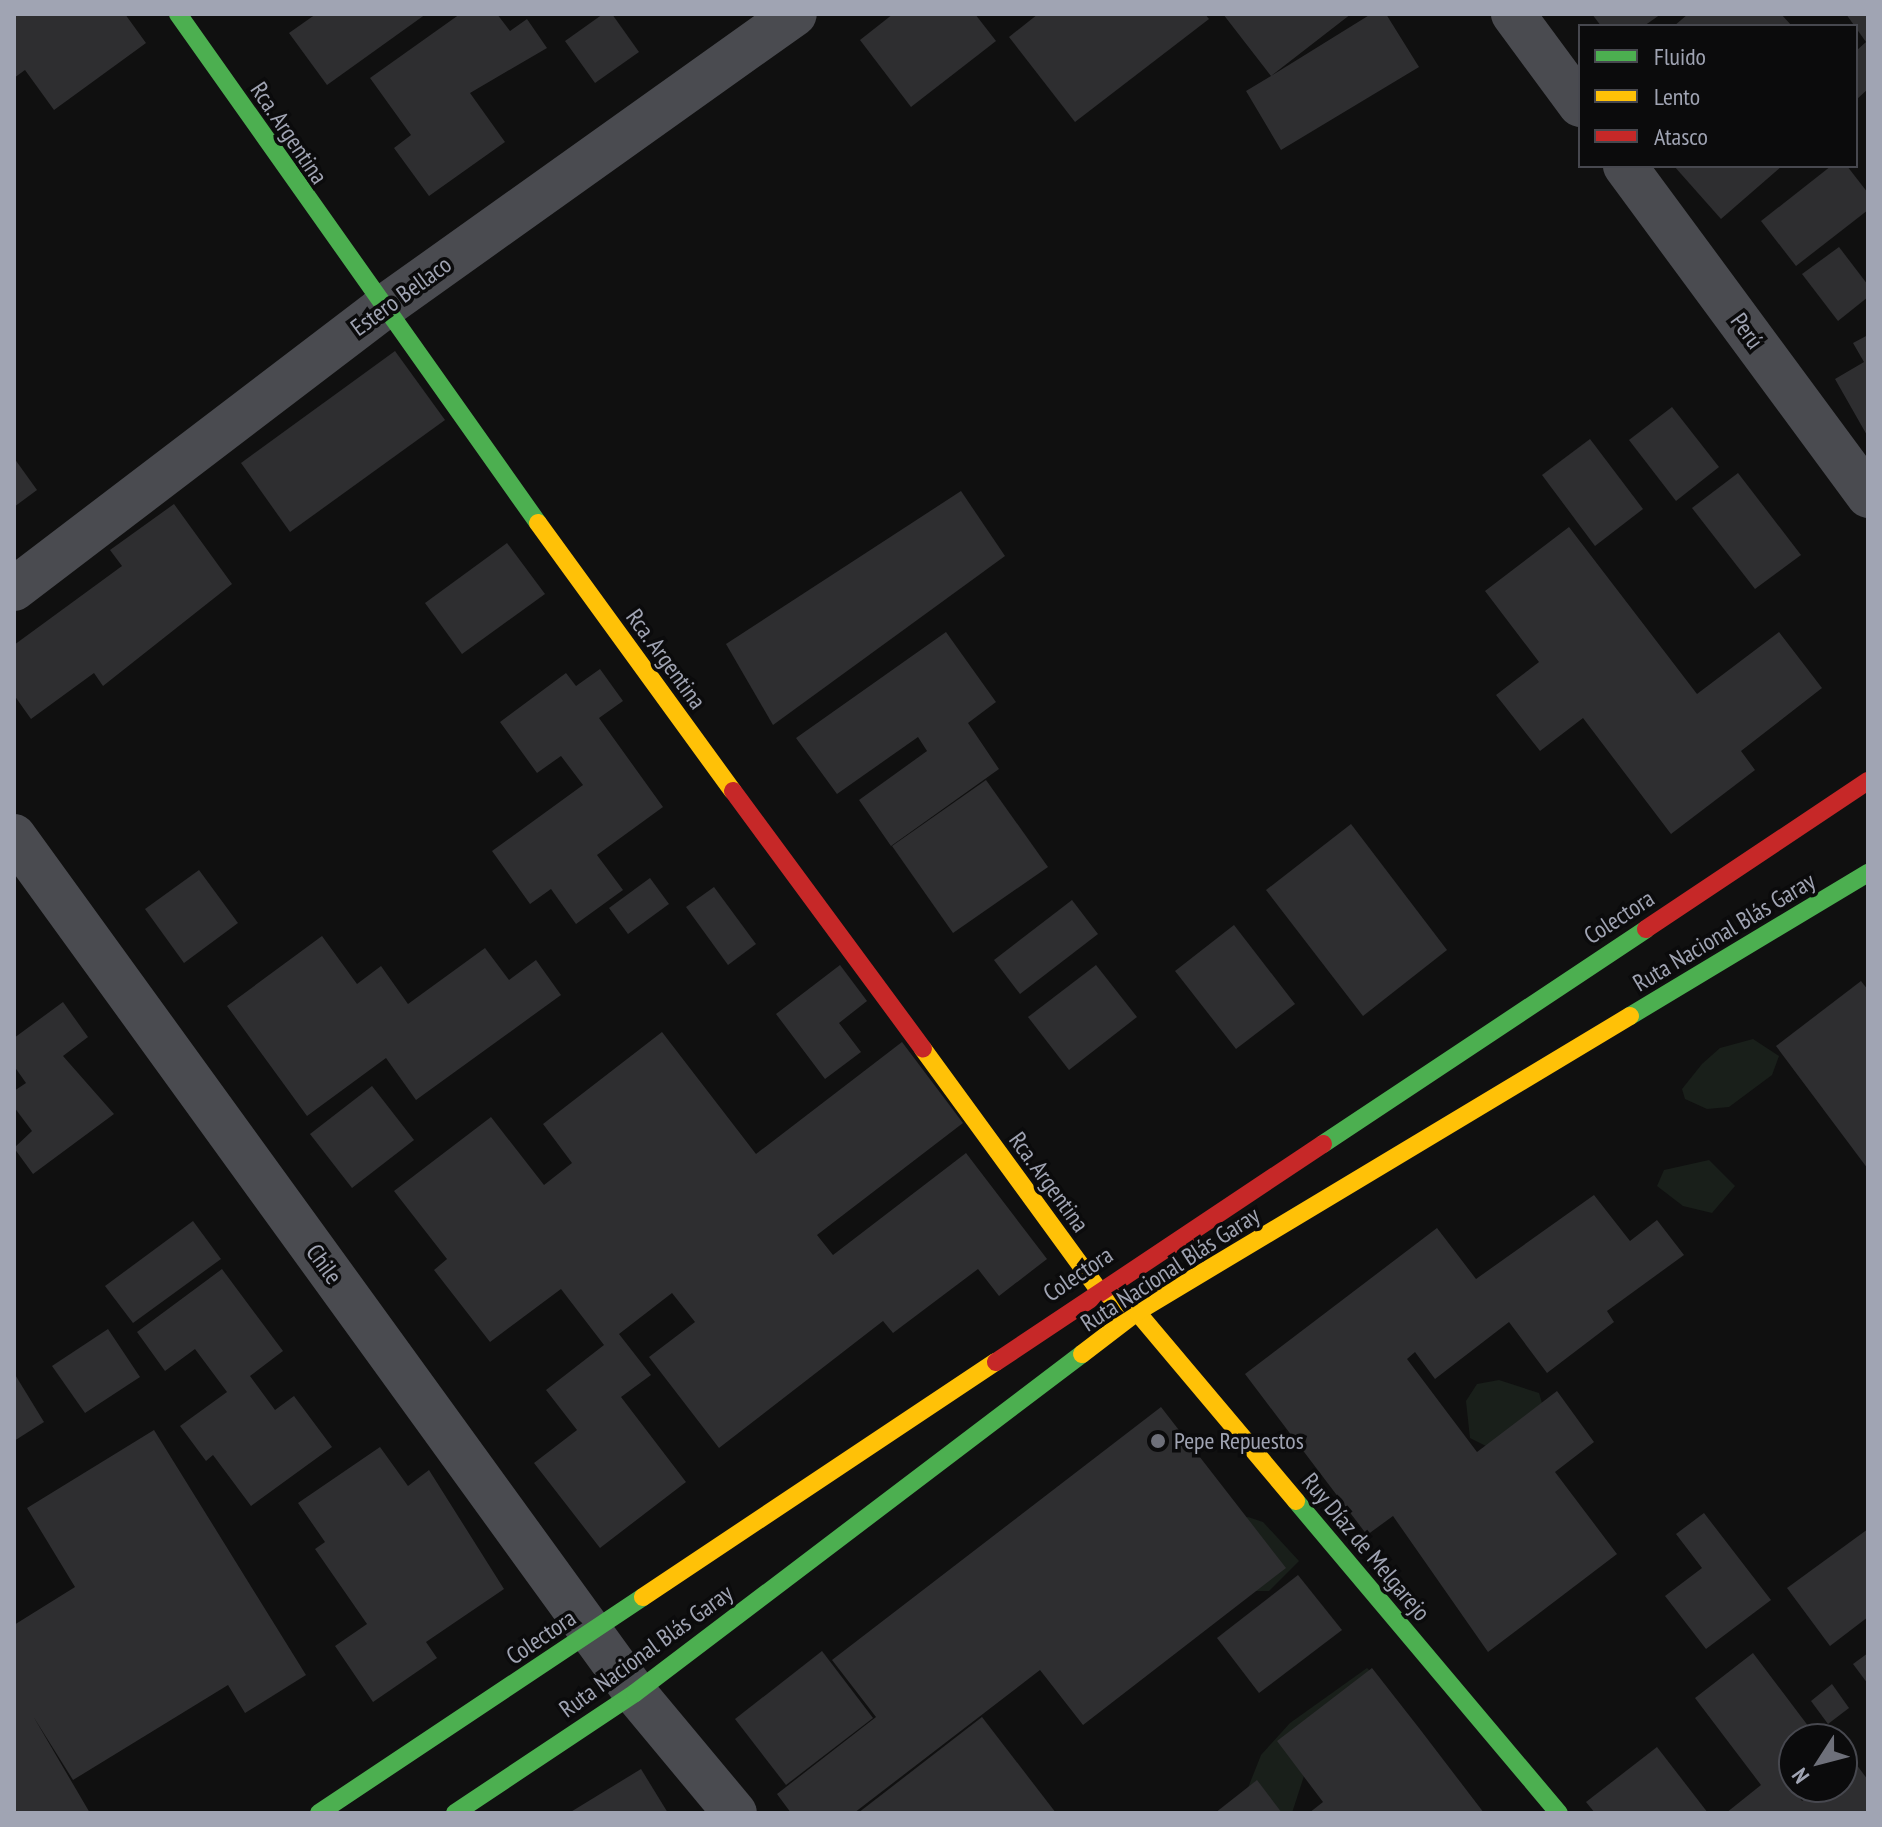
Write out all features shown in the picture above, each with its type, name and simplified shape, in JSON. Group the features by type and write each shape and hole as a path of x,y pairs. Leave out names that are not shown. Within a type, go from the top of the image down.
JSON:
{"main road":[{"name":"Rca. Argentina","path":"178,14 381,309 1098,1289 1137,1312"},
{"name":"Colectora","path":"319,1813 1098,1289 1868,781"},
{"name":"Ruta Nacional Blás Garay","path":"455,1813 635,1693 1137,1312 1868,873"},
{"name":"Ruy Díaz de Melgarejo","path":"1137,1312 1559,1813"}],"street":[{"name":"Estero Bellaco","path":"14,589 381,309 795,14"},
{"path":"1513,14 1578,102"},
{"name":"Perú","path":"1626,168 1868,496"},
{"name":"Chile","path":"14,836 635,1693 735,1813"}],"shaded area":[{"path":"1753,1039 1779,1056 1772,1075 1729,1107 1707,1109 1685,1099 1682,1089 1720,1048"},
{"path":"1709,1160 1735,1186 1712,1213 1683,1206 1657,1186 1664,1170"},
{"path":"1499,1380 1539,1393 1542,1403 1492,1449 1470,1438 1466,1401 1477,1384"},
{"path":"1248,1517 1263,1522 1299,1561 1269,1591 1252,1591 1236,1519"},
{"path":"1367,1668 1388,1689 1304,1776 1292,1813 1225,1813 1244,1798 1261,1755 1290,1723"}],"building":[{"path":"14,14 125,14 146,43 54,110 25,70 14,78"},
{"path":"316,14 426,14 327,85 289,33"},
{"path":"460,14 497,14 510,31 527,19 547,48 470,93 505,142 429,196 394,148 411,135 370,78"},
{"path":"603,14 612,14 639,52 595,83 565,41"},
{"path":"893,14 975,14 996,41 911,107 860,40"},
{"path":"1038,14 1205,14 1209,19 1075,122 1009,37"},
{"path":"1223,14 1351,14 1271,76"},
{"path":"1371,14 1386,14 1419,67 1281,150 1246,91"},
{"path":"1592,14 1661,14 1647,24 1600,24"},
{"path":"1688,14 1781,14 1790,24 1676,24"},
{"path":"1846,14 1868,14 1868,89 1858,98 1858,49 1866,42 1858,31 1858,24 1853,24"},
{"path":"1676,168 1780,168 1721,219"},
{"path":"1828,168 1849,168 1868,193 1868,210 1796,266 1761,221"},
{"path":"1839,247 1868,285 1868,297 1838,321 1802,274"},
{"path":"1868,335 1868,437 1835,379 1864,362 1853,343"},
{"path":"395,351 445,420 290,532 241,463"},
{"path":"1672,407 1719,467 1676,501 1629,440"},
{"path":"1590,439 1643,509 1595,546 1542,475"},
{"path":"14,458 37,490 14,507"},
{"path":"1738,473 1801,555 1755,589 1692,508"},
{"path":"961,491 1005,556 773,725 726,644"},
{"path":"174,504 232,584 103,686 94,673 31,719 14,695 14,645 122,566 110,550"},
{"path":"1569,527 1697,694 1779,632 1822,688 1741,751 1755,770 1671,834 1583,718 1540,751 1496,695 1539,662 1485,591"},
{"path":"507,543 545,594 462,654 425,603"},
{"path":"946,632 996,702 968,723 999,769 891,846 859,800 927,751 918,737 837,794 796,738"},
{"path":"600,669 623,701 599,718 663,807 597,855 623,890 576,924 551,889 530,904 492,851 583,785 561,756 537,773 500,722 566,673 576,686"},
{"path":"986,780 1048,867 953,933 892,846"},
{"path":"1351,824 1447,950 1363,1016 1266,890"},
{"path":"199,870 238,923 184,963 145,909"},
{"path":"650,878 669,904 628,934 609,908"},
{"path":"714,887 756,944 728,965 686,907"},
{"path":"1072,900 1098,934 1020,994 994,960"},
{"path":"1234,925 1295,1004 1236,1049 1175,971"},
{"path":"322,936 357,984 381,966 408,1004 485,948 509,980 536,960 561,995 416,1100 386,1058 307,1116 227,1006"},
{"path":"840,965 867,1001 839,1023 861,1052 825,1079 776,1014"},
{"path":"1096,965 1137,1017 1069,1070 1028,1017"},
{"path":"1861,981 1868,990 1868,1169 1776,1046"},
{"path":"63,1002 88,1037 63,1056 114,1114 33,1174 14,1148 32,1131 14,1107 14,1091 26,1083 14,1066 14,1038"},
{"path":"662,1032 756,1154 902,1042 963,1123 817,1235 833,1255 966,1153 1047,1259 999,1296 978,1269 893,1333 883,1321 719,1448 649,1357 695,1322 672,1293 619,1334 651,1375 621,1397 686,1482 600,1548 534,1463 577,1430 546,1390 604,1345 561,1289 490,1342 434,1270 447,1259 394,1191 491,1117 544,1185 572,1163 543,1124"},
{"path":"372,1086 414,1140 352,1188 310,1134"},
{"path":"1594,1195 1630,1241 1657,1220 1684,1255 1607,1311 1614,1322 1547,1373 1509,1322 1435,1379 1415,1352 1407,1359 1477,1452 1557,1391 1594,1442 1555,1472 1617,1554 1488,1652 1393,1516 1367,1535 1245,1374 1437,1228 1476,1279"},
{"path":"193,1221 221,1259 133,1323 105,1286"},
{"path":"222,1269 283,1351 250,1376 275,1410 294,1396 332,1447 251,1506 213,1455 206,1461 180,1426 227,1392 195,1349 165,1371 137,1332"},
{"path":"108,1329 140,1377 85,1413 52,1366"},
{"path":"14,1373 44,1422 14,1441"},
{"path":"1161,1407 1286,1568 1083,1725 1040,1670 854,1813 791,1813 777,1794 876,1717 832,1660"},
{"path":"154,1430 306,1675 245,1713 228,1685 73,1780 33,1716 90,1813 14,1813 14,1625 75,1587 27,1508"},
{"path":"380,1447 408,1486 429,1470 504,1589 426,1642 437,1658 373,1702 335,1646 367,1624 315,1549 325,1542 298,1503"},
{"path":"1704,1513 1771,1600 1706,1649 1665,1596 1702,1568 1676,1534"},
{"path":"1868,1529 1868,1617 1830,1646 1787,1588"},
{"path":"1298,1575 1342,1630 1259,1693 1217,1638"},
{"path":"822,1651 873,1718 786,1785 735,1719"},
{"path":"1753,1653 1806,1723 1778,1723 1778,1803 1858,1803 1858,1767 1868,1780 1868,1813 1726,1813 1761,1785 1695,1698"},
{"path":"1868,1653 1868,1684 1853,1664"},
{"path":"1372,1668 1484,1813 1309,1813 1323,1802 1277,1741"},
{"path":"1832,1684 1849,1708 1827,1723 1811,1701"},
{"path":"982,1717 1056,1813 858,1813"},
{"path":"1657,1747 1708,1813 1595,1813 1586,1802"},
{"path":"641,1769 668,1813 569,1813"},
{"path":"1257,1780 1282,1813 1215,1813"}],"traffic: fast":[{"path":"178,14 538,523"},
{"path":"1630,1016 1868,873"},
{"path":"1323,1144 1646,929"},
{"path":"455,1813 635,1693 1082,1354"},
{"path":"1296,1501 1559,1813"},
{"path":"319,1813 643,1597"}],"traffic: slow":[{"path":"538,523 733,791"},
{"path":"1082,1354 1137,1312 1630,1016"},
{"path":"923,1049 1098,1289 1137,1312 1296,1501"},
{"path":"643,1597 996,1362"}],"traffic: jam":[{"path":"1646,929 1868,781"},
{"path":"733,791 923,1049"},
{"path":"996,1362 1323,1144"}],"place":[{"name":"Pepe Repuestos","path":"1158,1441"}]}
